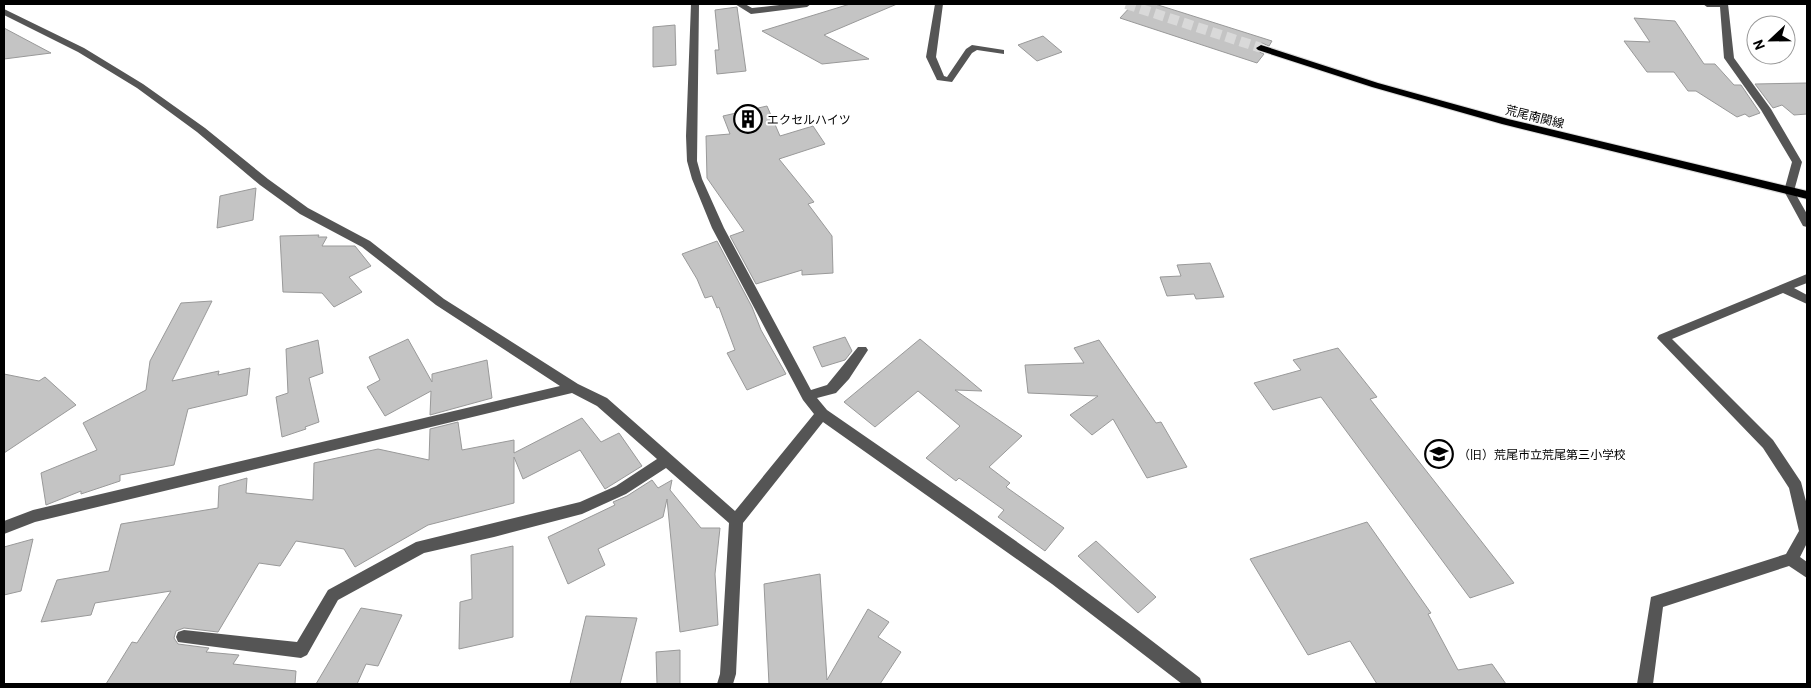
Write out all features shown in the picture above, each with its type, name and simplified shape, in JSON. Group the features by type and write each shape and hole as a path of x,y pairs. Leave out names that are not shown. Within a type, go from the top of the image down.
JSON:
{"main road":[{"name":"荒尾南関線","path":"1261,48 1375,85 1506,122 1807,195"}],"street":[{"path":"695,4 691,136 692,160 697,179 718,228 808,396 822,414 1036,563 1145,644 1194,684"},
{"path":"739,4 751,11 807,4"},
{"path":"939,4 930,57 940,78 949,80 969,51 975,47 1001,52"},
{"path":"1707,4 1724,4 1729,58 1766,109 1797,162 1789,191 1807,223"},
{"path":"4,12 81,50 140,86 201,130 264,182 304,211 366,244 440,302 573,388 602,402 736,521"},
{"path":"1645,684 1656,602 1791,559 1806,531 1796,486 1768,444 1663,338 1807,278"},
{"path":"1784,288 1807,300"},
{"path":"808,396 831,389 862,350"},
{"path":"4,528 33,516 573,388"},
{"path":"725,684 728,674 736,521 822,414"},
{"path":"184,637 301,650 334,595 421,547 494,531 582,508 621,490 667,460"},
{"path":"1791,559 1807,571"}],"building":[{"path":"850,4 897,4 824,35 869,59 822,64 762,31"},
{"path":"1133,4 1155,4 1272,41 1269,46 1262,43 1255,46 1257,51 1264,54 1257,63 1120,18"},
{"path":"737,7 746,71 717,74 715,50 719,50 715,10"},
{"path":"1634,18 1675,21 1704,64 1715,64 1734,85 1741,85 1760,113 1749,117 1745,114 1737,117 1696,91 1688,91 1674,72 1647,72 1624,41 1650,42"},
{"path":"675,25 676,65 653,67 653,27"},
{"path":"4,28 51,53 4,59"},
{"path":"1043,36 1062,52 1037,61 1018,45"},
{"path":"1807,83 1807,114 1794,115 1782,105 1773,108 1755,84"},
{"path":"767,106 780,136 813,126 825,144 779,159 814,202 808,204 832,236 833,273 802,275 802,270 756,284 730,236 744,231 707,178 706,136 730,134 723,116"},
{"path":"256,188 253,220 217,228 220,196"},
{"path":"319,235 318,237 327,237 322,246 355,246 371,266 349,277 362,292 334,307 322,293 283,292 280,236"},
{"path":"717,241 752,307 761,330 786,374 747,390 727,353 735,350 719,307 717,308 712,296 705,298 697,279 682,254"},
{"path":"1210,263 1224,297 1196,299 1194,294 1167,296 1160,277 1181,276 1177,265"},
{"path":"212,301 172,381 219,371 218,375 250,368 247,395 188,409 174,465 120,475 120,481 81,494 81,491 46,505 41,473 97,450 83,423 146,390 150,361 181,303"},
{"path":"845,337 852,351 845,360 822,367 813,347"},
{"path":"408,339 432,382 432,374 487,360 492,398 430,415 431,391 385,416 367,387 380,380 369,357"},
{"path":"920,339 982,391 955,390 1022,436 989,467 1010,483 1006,487 1064,528 1045,551 998,517 1004,510 959,478 956,481 926,458 960,426 918,391 875,427 844,402"},
{"path":"318,340 323,373 309,378 319,422 305,427 306,429 282,437 276,397 288,393 286,349"},
{"path":"1099,340 1156,423 1161,422 1187,467 1147,478 1113,419 1092,435 1070,415 1098,396 1028,393 1025,365 1084,363 1074,348"},
{"path":"1338,348 1377,397 1370,399 1514,583 1470,598 1321,397 1273,410 1254,383 1301,370 1293,360"},
{"path":"4,374 39,381 45,377 76,405 4,453"},
{"path":"582,418 601,442 619,433 642,466 605,489 580,450 523,479 514,457 514,503 428,525 355,567 344,549 296,541 280,566 259,563 218,632 184,628 176,631 174,638 178,644 209,648 206,652 239,655 233,664 296,671 295,684 106,684 132,642 137,643 171,591 95,603 91,615 41,622 57,580 109,571 121,524 218,508 219,486 247,478 246,493 313,500 314,463 378,449 429,460 430,429 458,422 462,450 514,440 514,453"},
{"path":"652,480 658,488 672,480 670,490 701,528 720,528 715,574 718,625 680,632 667,499 663,517 598,549 605,565 568,584 548,537 615,505 613,502 627,496"},
{"path":"1367,522 1431,613 1428,614 1458,670 1492,664 1506,684 1377,684 1350,641 1308,655 1250,559"},
{"path":"33,539 21,591 4,595 4,547"},
{"path":"1096,541 1156,597 1138,613 1078,556"},
{"path":"513,546 513,637 459,649 460,602 472,599 471,555"},
{"path":"820,574 827,680 868,609 889,622 878,637 901,652 880,684 769,684 764,584"},
{"path":"361,608 402,615 378,666 366,664 357,684 316,684"},
{"path":"586,616 637,618 620,684 570,684"},
{"path":"680,650 680,684 657,684 656,652"}],"tunnel":[{"path":"1126,4 1261,48"}],"place":[{"name":"エクセルハイツ","path":"748,119"},
{"name":"（旧）荒尾市立荒尾第三小学校","path":"1439,454"}]}
